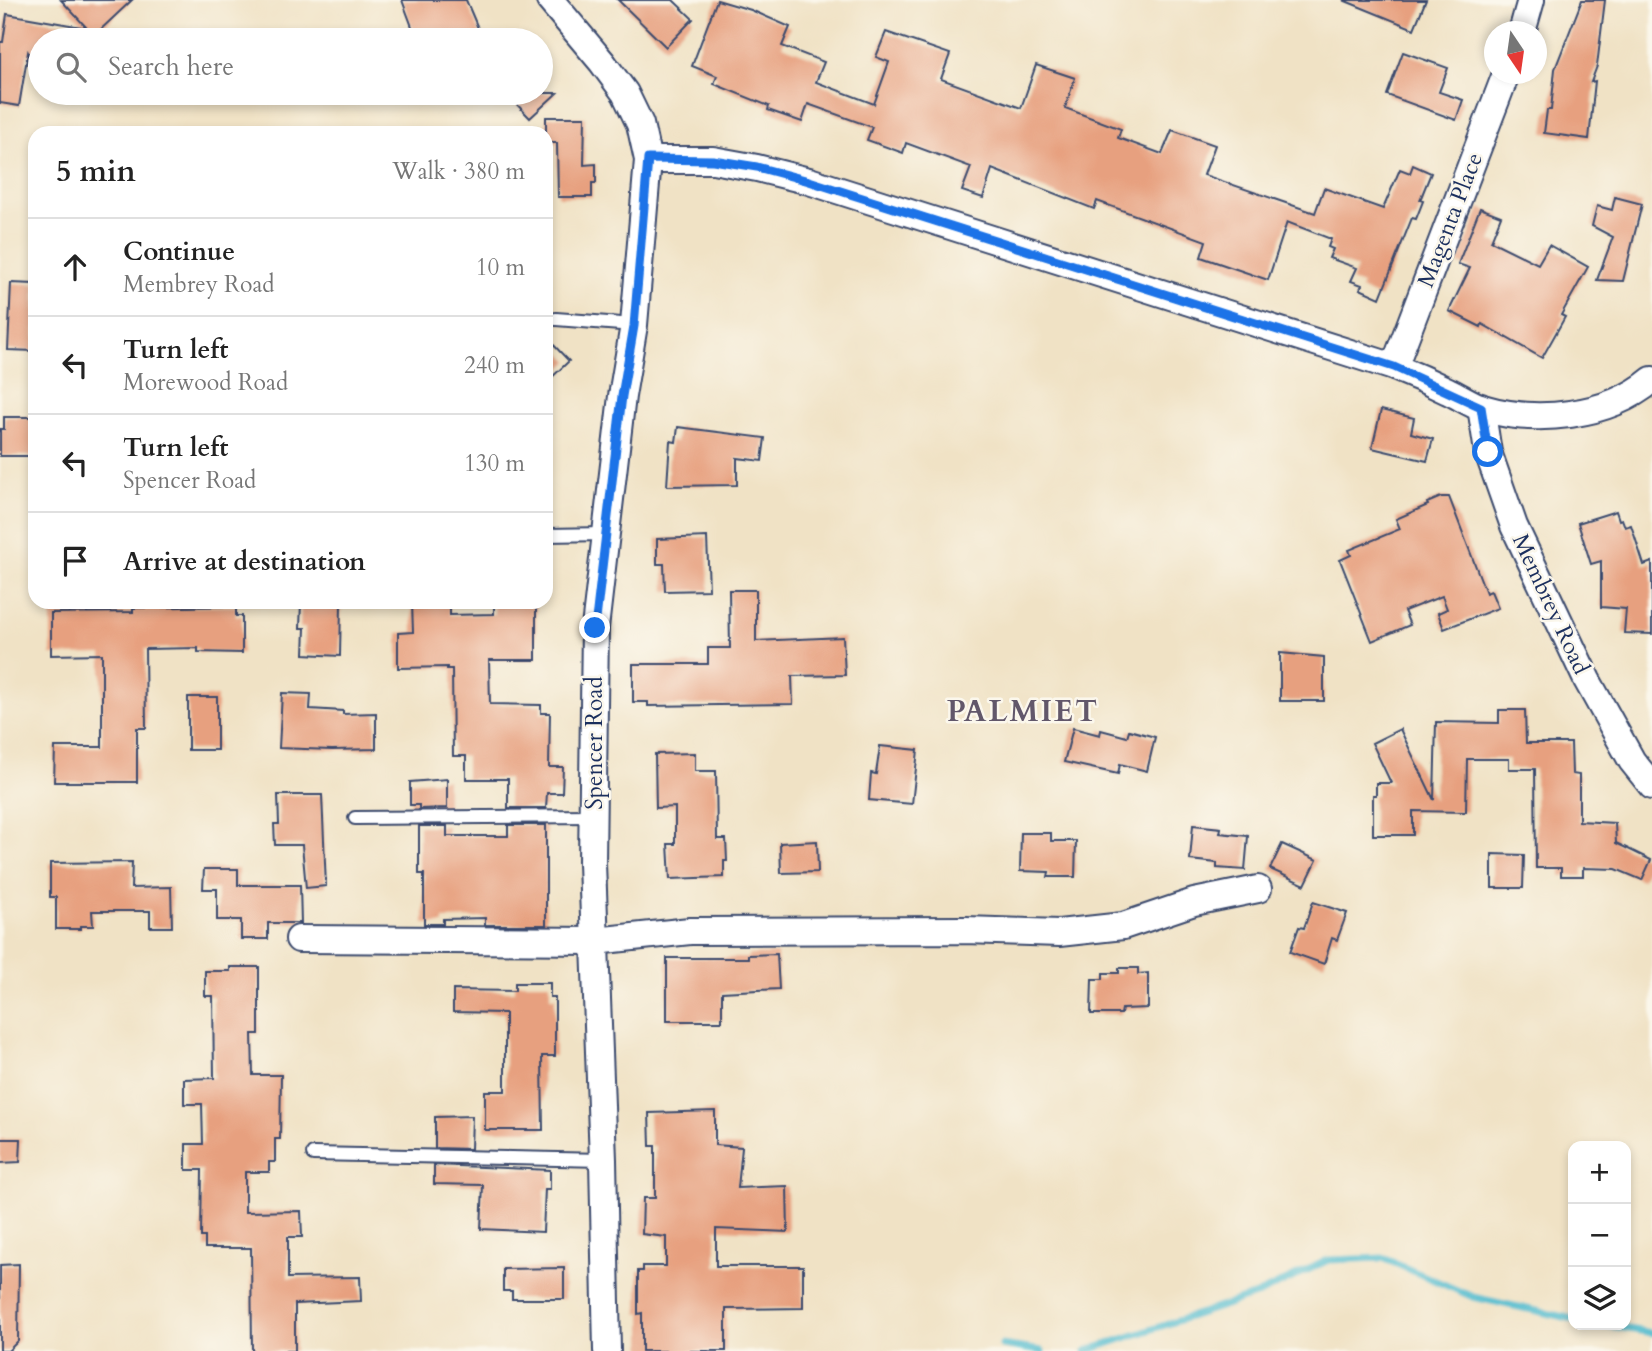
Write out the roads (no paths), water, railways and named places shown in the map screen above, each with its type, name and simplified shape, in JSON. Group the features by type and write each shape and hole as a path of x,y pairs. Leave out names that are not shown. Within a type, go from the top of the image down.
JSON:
{"street":[{"name":"Spencer Road","path":"550,0 625,93 640,124 648,159 634,326 622,396 595,628 595,941 607,1351"},
{"path":"1525,21 1531,0"},
{"name":"Magenta Place","path":"1394,367 1502,84"},
{"path":"648,159 713,160 757,167 809,181 1394,367 1481,407 1524,415 1564,416 1598,408 1644,387 1652,380"},
{"name":"Membrey Road","path":"1481,407 1488,452 1514,526 1587,680 1632,761 1652,786"},
{"path":"299,939 595,941 690,931 966,930 1059,933 1123,926 1194,902 1258,890"}],"lane":[{"path":"556,319 634,326"},
{"path":"553,535 606,534"},
{"path":"355,818 593,816"},
{"path":"313,1154 603,1160"}],"waterway":[{"path":"1086,1351 1259,1294 1328,1260 1383,1258 1473,1297 1568,1318"},
{"path":"1631,1329 1652,1333"},
{"path":"1002,1345 1042,1351"}],"district":[{"name":"PALMIET","path":"1023,711"}]}
